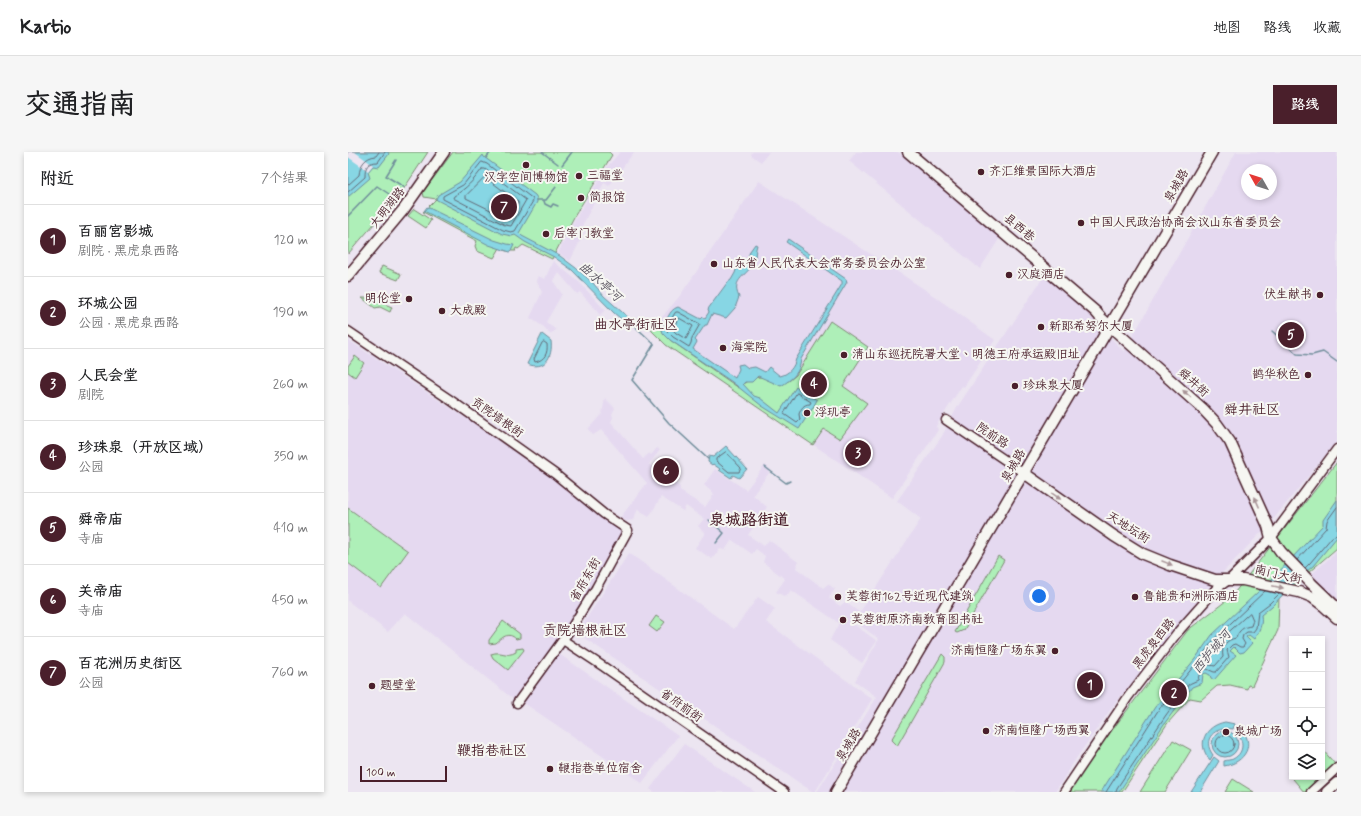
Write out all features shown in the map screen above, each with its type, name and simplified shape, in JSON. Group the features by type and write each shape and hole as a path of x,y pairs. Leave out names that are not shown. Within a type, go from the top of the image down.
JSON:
{"main road":[{"name":"大明湖路","path":"348,269 401,207 439,152"},
{"name":"大明湖路","path":"348,276 404,209 444,152"},
{"name":"县西巷","path":"908,152 1074,292 1110,326"},
{"name":"泉城路","path":"836,792 1212,152"},
{"name":"舜井街","path":"1110,326 1204,409 1226,436 1268,526 1271,538"},
{"name":"天地坛街","path":"1024,473 1108,532 1143,554 1215,580 1230,579"},
{"name":"南门大街","path":"1271,538 1281,552 1337,608"},
{"name":"南门大街","path":"1230,579 1243,580 1299,592 1312,597 1337,618"},
{"path":"1327,792 1337,782"}],"street":[{"name":"贡院墙根街","path":"348,331 449,399 555,474 604,514 628,530"},
{"name":"院前路","path":"946,420 1024,473"},
{"name":"黑虎泉西路","path":"1064,792 1155,660 1216,590 1230,579 1271,538 1337,450"},
{"name":"省府东街","path":"517,703 563,640 596,588 628,530"},
{"name":"省府前街","path":"563,640 784,792"},
{"path":"1311,792 1337,768"}],"shaded area":[{"path":"620,152 634,152 609,186 604,183 579,232 583,235 570,261 558,253 574,221 607,167"},
{"path":"752,152 769,152 761,162 751,155"},
{"path":"856,152 898,152 1001,236 980,269 849,161"},
{"path":"1236,152 1337,152 1337,441 1271,522 1206,590 1113,706 1077,757 1055,792 817,792 877,697 855,681 879,639 854,621 921,519 897,501 942,436 958,406 1044,276 1089,314 1124,352"},
{"path":"759,181 927,291 995,340 964,387 962,386 936,426 938,430 892,498 666,345 651,330 679,297"},
{"path":"553,261 580,283 605,310 600,315 580,292 577,294 558,272 553,281 562,294 546,322 556,330 550,334 544,327 530,318 542,292 537,282 538,276 545,279"},
{"path":"348,340 553,476 623,532 593,588 553,649 513,699 405,613 388,632 348,601"},
{"path":"605,398 615,408 612,414 613,417 611,422 643,459 649,453 651,455 657,448 660,450 649,464 658,473 654,478 668,487 673,482 680,487 680,491 705,507 714,494 704,485 715,469 746,490 765,465 771,470 753,495 767,507 748,535 764,546 769,540 798,562 796,568 823,588 828,584 835,589 829,598 840,606 845,602 859,612 852,623 877,641 862,663 830,640 839,623 791,590 786,597 776,592 785,579 763,562 765,556 756,549 752,554 732,540 725,550 720,549 712,559 695,548 705,533 698,526 704,519 686,506 683,511 661,497 649,517 638,509 633,520 627,521 620,518 647,483 601,430 593,435 588,429 602,414"},
{"path":"1337,551 1337,602 1311,575"},
{"path":"629,553 734,629 758,597 775,609 766,622 872,699 815,792 577,633"},
{"path":"559,654 678,736 642,783 524,703"},
{"path":"684,744 755,792 654,792 650,789"}],"green space":[{"path":"348,152 428,152 401,193 348,254"},
{"path":"453,152 609,152 612,155 574,217 552,259 523,245 518,249 516,248 516,251 506,251 500,248 494,258 477,251 475,246 477,241 423,212 436,199 424,197 423,192"},
{"path":"414,209 431,220 426,228 408,216"},
{"path":"382,266 401,274 398,280 379,273"},
{"path":"362,298 369,298 392,307 390,312 380,307 375,308"},
{"path":"830,321 868,347 843,386 867,403 840,439 824,429 813,445 666,345 651,330 657,323 670,340 739,388 751,379 762,377 789,381 796,375"},
{"path":"355,356 364,363 355,377 348,372 348,366"},
{"path":"1337,462 1337,548 1279,598 1278,630 1252,686 1248,685 1247,689 1230,685 1217,686 1201,700 1190,698 1167,724 1122,792 1070,792 1094,754 1188,630 1231,597"},
{"path":"348,508 408,551 381,588 348,563"},
{"path":"998,556 1004,560 964,630 957,633 955,632"},
{"path":"656,616 665,622 657,632 649,626"},
{"path":"503,621 520,634 520,638 516,639 508,635 496,643 489,644 489,640"},
{"path":"523,648 524,650 508,670 493,658 491,654 513,654 516,652 516,649"},
{"path":"942,654 945,657 945,662 897,746 891,740"},
{"path":"1173,740 1191,750 1165,792 1140,792"},
{"path":"1325,752 1335,764 1325,773"},
{"path":"1233,779 1254,792 1225,792"},
{"path":"1294,780 1318,780 1306,792 1304,792"}],"water":[{"path":"348,152 388,152 389,154 379,167 373,166 368,172 370,178 348,197"},
{"path":"483,155 537,198 537,202 519,233 560,256 576,268 631,320 627,324 614,313 572,270 554,257 515,235 512,236 502,234 436,199 438,195 460,182"},
{"path":"427,207 494,240 514,245 510,252 489,245 424,211"},
{"path":"788,239 846,279 847,282 801,359 799,368 792,378 781,386 758,376 752,382 745,382 743,384 754,396 760,398 779,413 796,387 817,400 811,411 807,408 802,415 806,418 799,429 762,406 732,382 670,340 662,330 670,313 678,307 701,319 703,317 705,318 709,312 708,309 727,283 731,280 736,270 747,261 750,251 755,244 757,245 752,266 738,281 737,291 739,297 735,308 726,318 712,314 707,325 705,325 695,340 697,342 693,349 735,378 739,369 738,365 743,364 748,368 755,367 765,372 769,367 780,376 788,372 794,365 796,359 842,284 842,281 786,242"},
{"path":"542,334 551,341 551,352 549,357 539,366 527,364"},
{"path":"726,446 747,469 739,478 733,475 731,478 713,464 712,465 708,462 709,456 713,457"},
{"name":"西护城河","path":"1337,500 1337,537 1313,566 1261,615 1261,625 1254,639 1249,635 1246,637 1252,643 1244,652 1240,653 1234,647 1230,651 1236,655 1214,680 1210,675 1206,673 1203,674 1202,683 1192,687 1164,724 1119,792 1101,792 1155,707 1195,659 1212,635 1274,577 1323,525 1323,520"},
{"path":"1225,722 1235,724 1233,729 1226,729 1216,732 1209,739 1210,749 1213,755 1210,760 1204,748 1203,742 1205,736 1212,727"},
{"path":"1239,727 1247,739 1248,746 1243,757 1238,761 1224,766 1224,761 1233,759 1242,749 1242,742 1236,731"},
{"path":"1225,731 1234,735 1238,744 1234,753 1225,757 1216,753 1212,744 1216,735"},
{"path":"1214,757 1219,761 1200,792 1191,792"}],"pier":[{"path":"348,152 355,152 373,165 368,171 348,157"}],"waterway":[{"path":"486,158 491,152"},
{"path":"542,152 558,164"},
{"path":"562,165 572,152"},
{"path":"396,160 386,176 404,187"},
{"path":"348,216 377,186 395,198"},
{"path":"537,200 546,200 556,187"},
{"path":"544,201 545,204 551,207 553,204 558,206"},
{"name":"曲水亭河","path":"628,321 654,344"},
{"path":"1272,331 1297,354 1312,355 1323,352 1337,362"},
{"path":"654,344 632,380 669,423 708,459"},
{"path":"765,467 786,483 790,481"},
{"path":"709,520 724,533 716,543"}],"place":[{"name":"汉字空间博物馆","path":"526,165"},
{"name":"齐汇维景国际大酒店","path":"981,172"},
{"name":"三福堂","path":"579,176"},
{"name":"简报馆","path":"581,198"},
{"name":"百花洲历史街区","path":"504,207"},
{"name":"中国人民政治协商会议山东省委员会","path":"1081,223"},
{"name":"后宰门教堂","path":"546,234"},
{"name":"山东省人民代表大会常务委员会办公室","path":"714,264"},
{"name":"汉庭酒店","path":"1009,275"},
{"name":"伏生献书","path":"1320,295"},
{"name":"明伦堂","path":"409,299"},
{"name":"大成殿","path":"442,311"},
{"name":"新郎希努尔大厦","path":"1041,327"},
{"name":"舜帝庙","path":"1291,335"},
{"name":"海棠院","path":"723,348"},
{"name":"清山东巡抚院署大堂、明德王府承运殿旧址","path":"844,355"},
{"name":"鹊华秋色","path":"1308,375"},
{"name":"珍珠泉（开放区域）","path":"814,384"},
{"name":"珍珠泉大厦","path":"1015,386"},
{"name":"浮玑亭","path":"807,413"},
{"name":"人民会堂","path":"858,453"},
{"name":"关帝庙","path":"666,471"},
{"name":"芙蓉街162号近现代建筑","path":"838,597"},
{"name":"鲁能贵和洲际酒店","path":"1135,597"},
{"name":"芙蓉街原济南教育图书社","path":"843,620"},
{"name":"济南恒隆广场东翼","path":"1055,651"},
{"name":"百丽宫影城","path":"1090,685"},
{"name":"题壁堂","path":"372,686"},
{"name":"环城公园","path":"1174,693"},
{"name":"济南恒隆广场西翼","path":"986,731"},
{"name":"泉城广场","path":"1226,732"},
{"name":"鞭指巷单位宿舍","path":"550,769"}],"district":[{"name":"曲水亭街社区","path":"636,325"},
{"name":"舜井社区","path":"1252,410"},
{"name":"泉城路街道","path":"749,520"},
{"name":"贡院墙根社区","path":"585,631"},
{"name":"鞭指巷社区","path":"492,751"}]}
